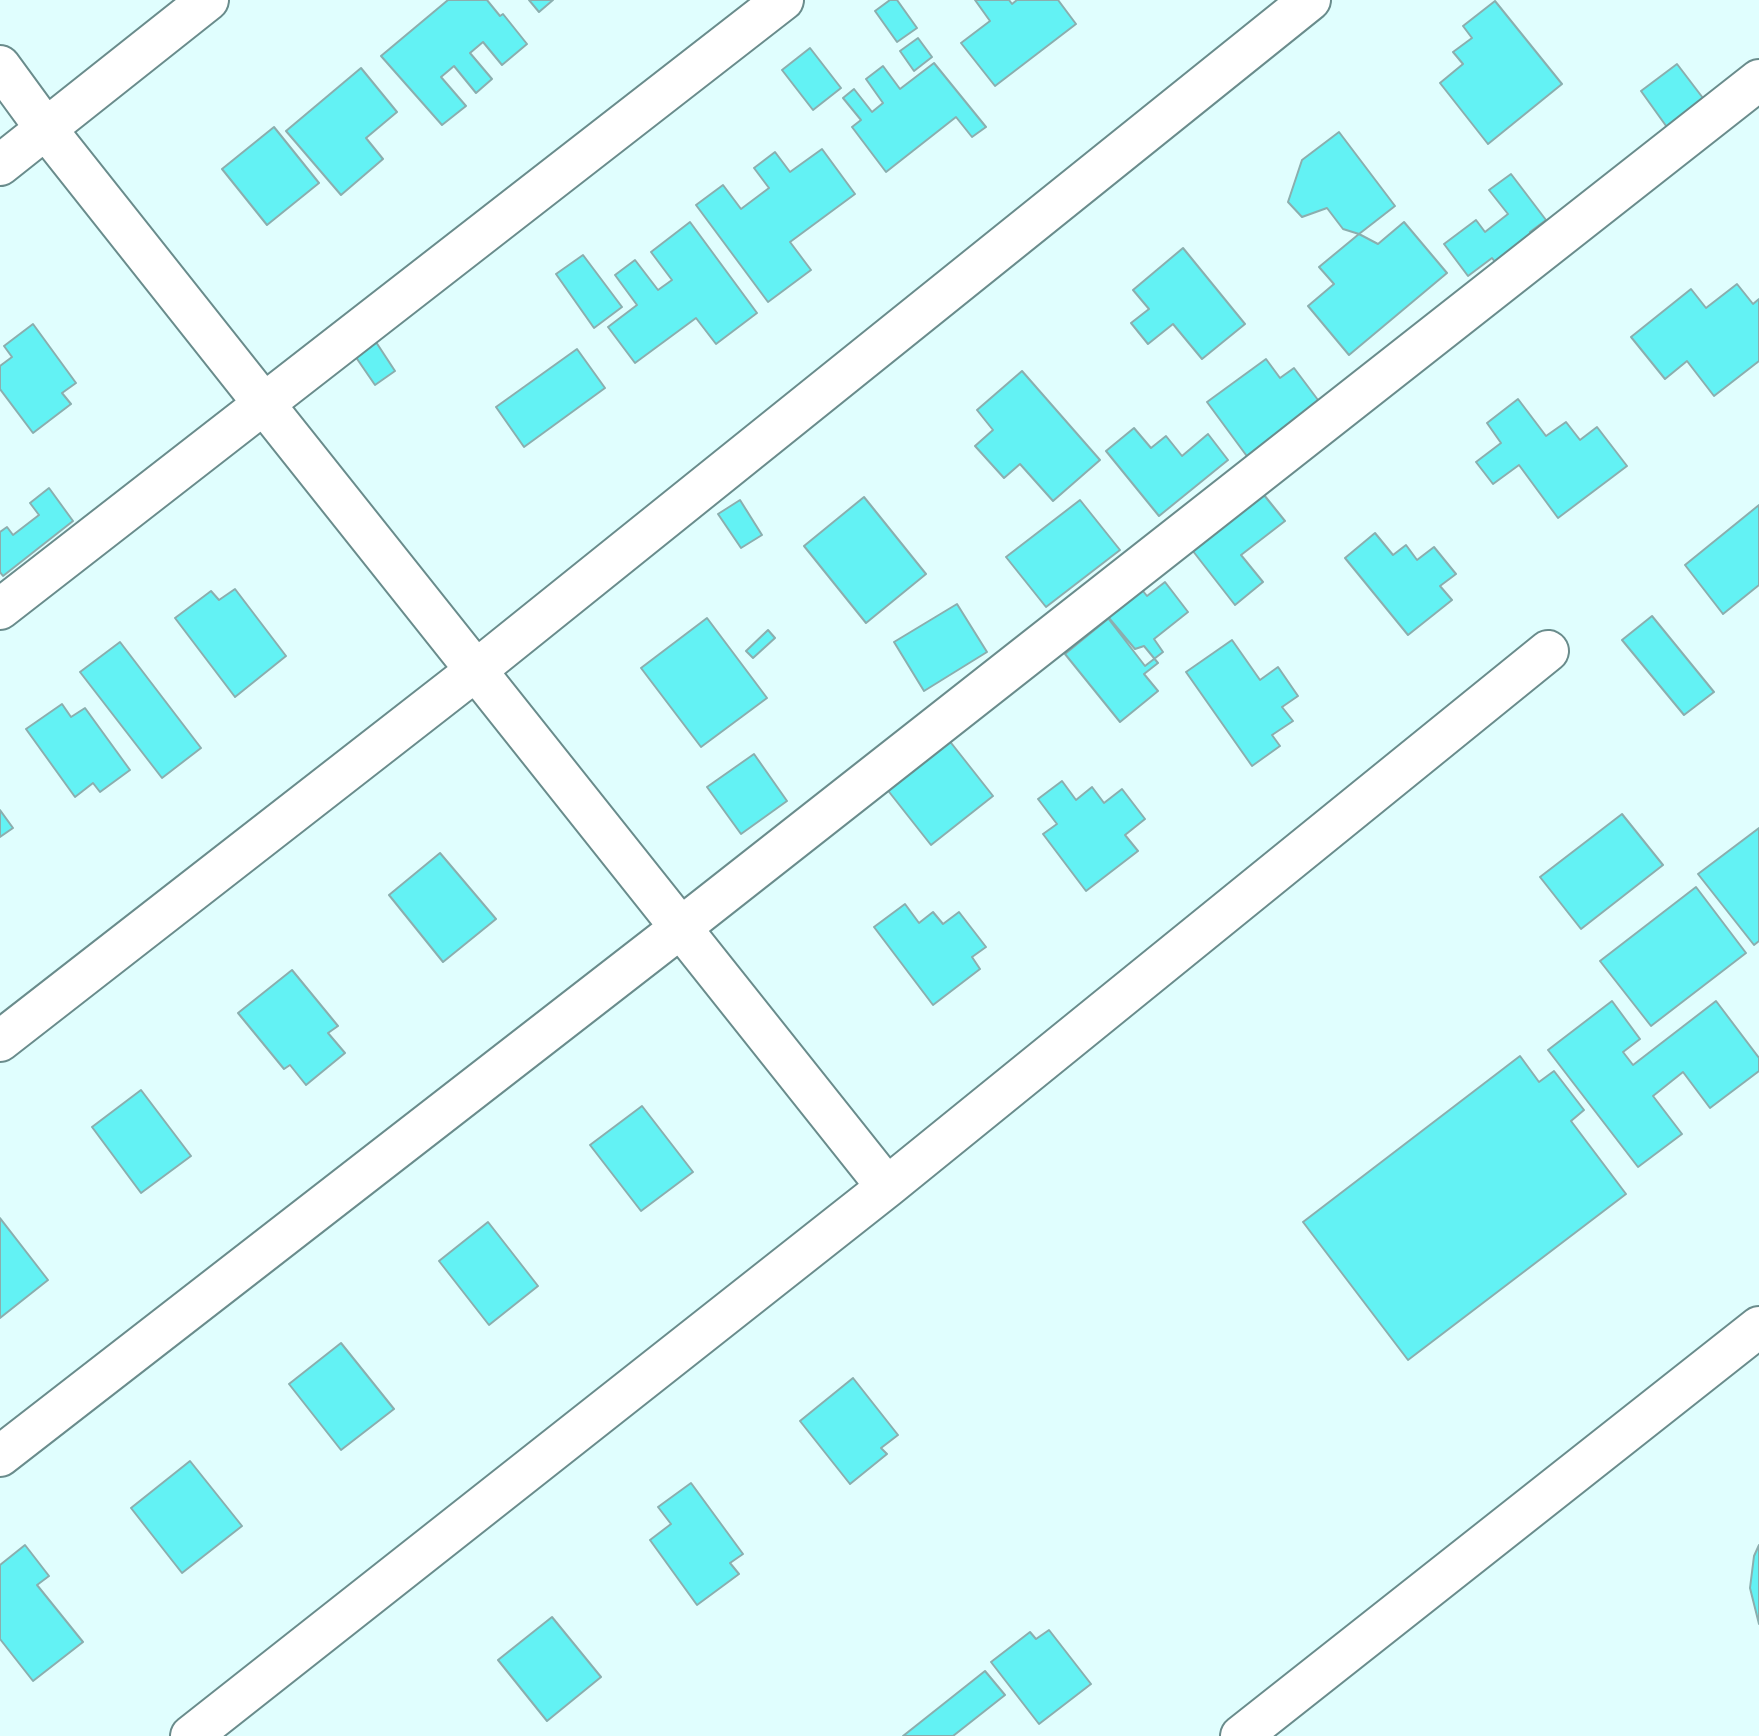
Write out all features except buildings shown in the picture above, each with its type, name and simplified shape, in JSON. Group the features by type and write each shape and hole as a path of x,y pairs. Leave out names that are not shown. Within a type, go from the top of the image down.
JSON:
{"street":[{"path":"0,165 208,0"},
{"path":"0,609 783,0"},
{"path":"0,1041 475,671 1310,0"},
{"path":"0,66 46,129 679,929 887,1187"},
{"path":"0,1456 679,929 1759,80"},
{"path":"191,1736 887,1187 1548,651"},
{"path":"1241,1736 1759,1327"}]}
